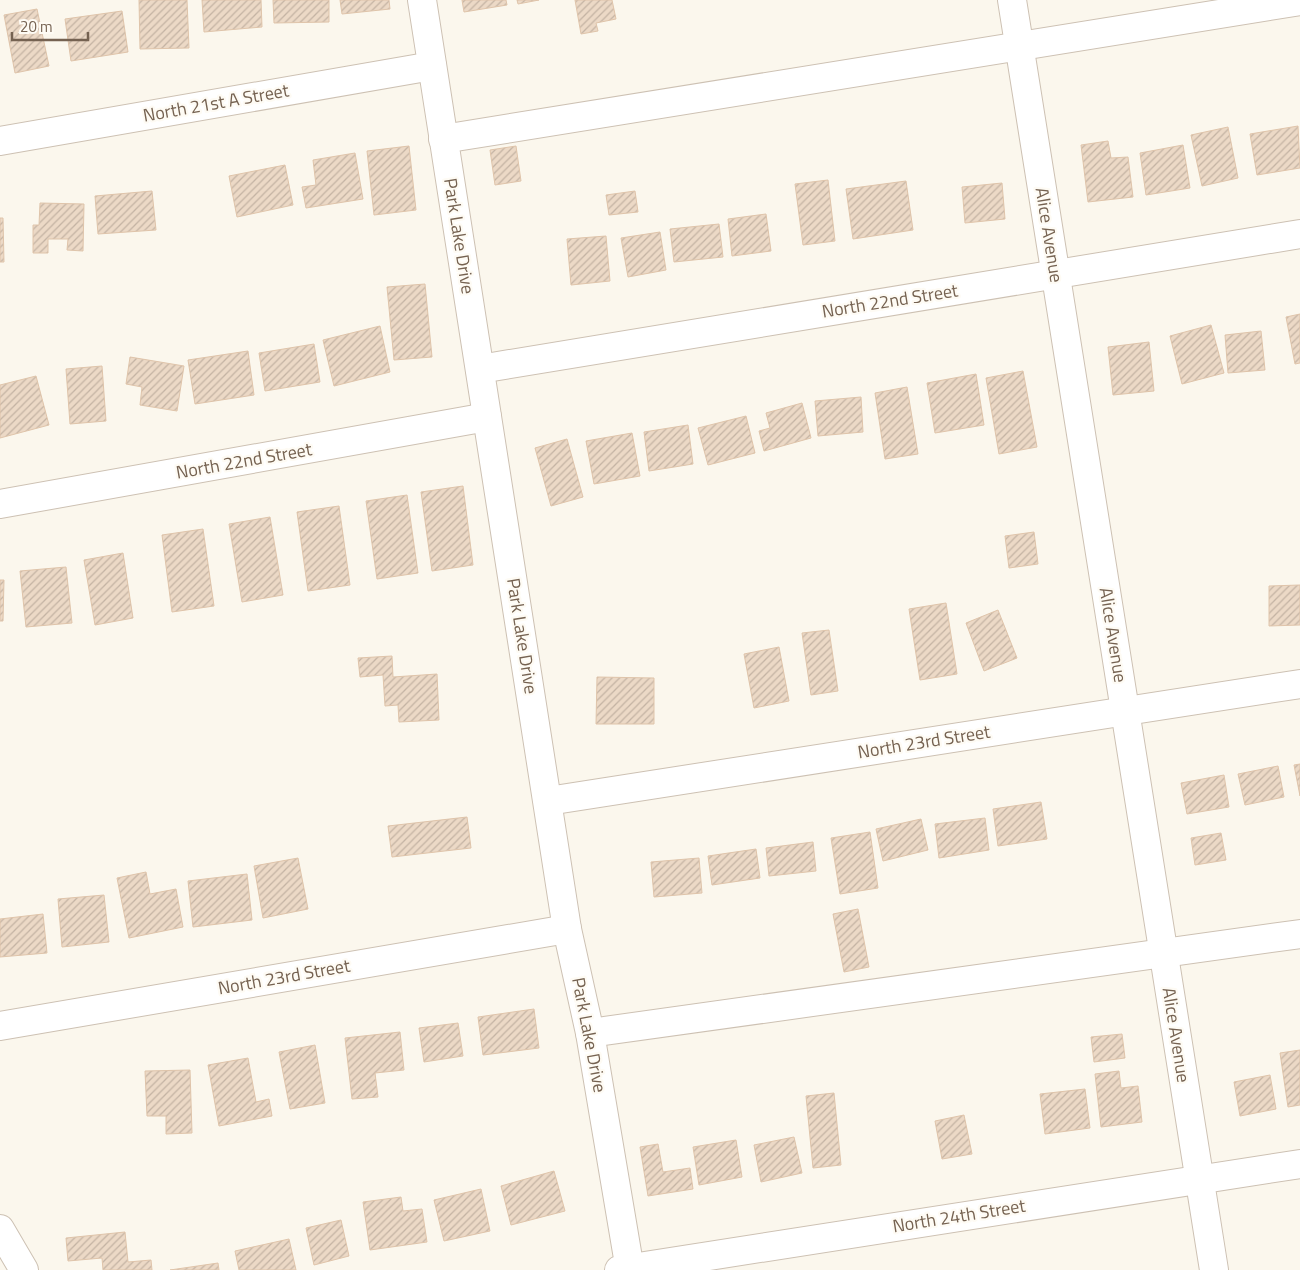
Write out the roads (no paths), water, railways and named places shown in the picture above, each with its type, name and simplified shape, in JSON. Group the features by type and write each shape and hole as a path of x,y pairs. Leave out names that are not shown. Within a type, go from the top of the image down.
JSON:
{"street":[{"name":"Park Lake Drive","path":"422,0 567,929 590,1033 626,1270"},
{"name":"Alice Avenue","path":"1012,0 1214,1270"},
{"path":"444,139 1300,2"},
{"name":"North 21st A Street","path":"0,140 432,66"},
{"name":"North 22nd Street","path":"480,369 1300,234"},
{"name":"North 22nd Street","path":"0,504 487,417"},
{"name":"North 23rd Street","path":"548,801 1300,684"},
{"name":"North 23rd Street","path":"0,1026 567,929"},
{"path":"590,1033 1300,934"},
{"name":"North 24th Street","path":"626,1270 1300,1164"},
{"path":"0,1229 24,1270"}]}
